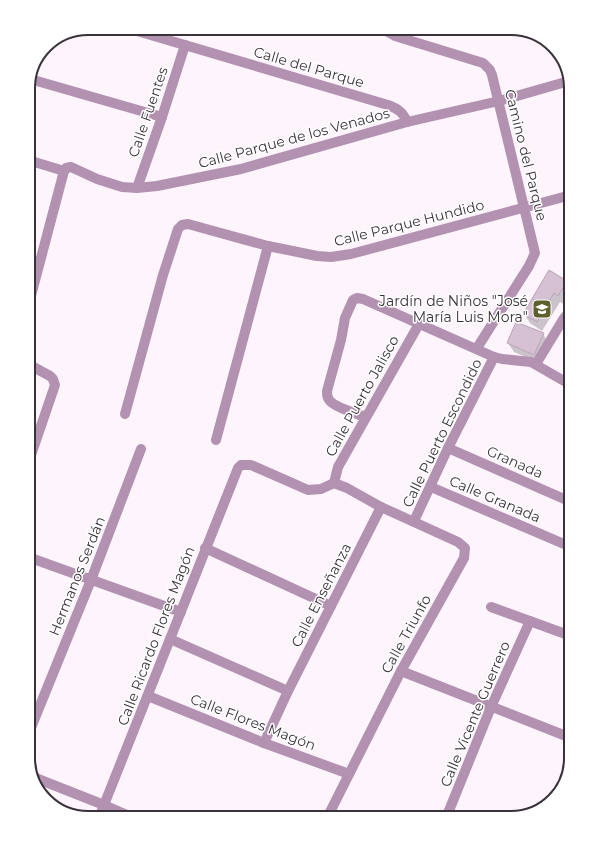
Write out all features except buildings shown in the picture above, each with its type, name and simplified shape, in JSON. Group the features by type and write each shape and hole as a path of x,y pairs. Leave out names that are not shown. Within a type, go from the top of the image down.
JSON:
{"street":[{"name":"Calle del Parque","path":"151,35 398,108 404,115 407,122"},
{"name":"Camino del Parque","path":"393,35 483,63 490,70 492,75 535,253 477,348"},
{"name":"Calle Fuentes","path":"136,188 162,117 185,45"},
{"path":"36,81 162,117"},
{"name":"Calle Parque de los Venados","path":"35,162 64,171 66,168 71,167 108,183 122,187 136,188 157,186 241,169 407,122 498,101 564,82"},
{"path":"35,280 64,171"},
{"name":"Calle Parque Hundido","path":"125,414 164,275 178,229 182,225 188,224 268,246 324,257 339,256 564,197"},
{"path":"216,440 268,246"},
{"path":"35,263 39,264"},
{"path":"365,417 334,404 328,398 327,392 341,340 345,318 353,300 357,298 363,299 477,348 494,357 526,361 536,364 564,381"},
{"path":"536,364 564,318"},
{"name":"Calle Puerto Jalisco","path":"334,483 338,467 419,324"},
{"name":"Calle Puerto Escondido","path":"414,522 448,448 494,357"},
{"path":"35,368 50,376 55,382 55,389 35,445"},
{"name":"Granada","path":"448,448 564,499"},
{"name":"Hermanos Serdán","path":"35,718 142,449"},
{"name":"Calle Ricardo Flores Magón","path":"101,811 238,468 241,465 251,465 308,490 321,489 334,483"},
{"path":"334,483 381,507"},
{"name":"Calle Granada","path":"431,487 564,544"},
{"name":"Calle Triunfo","path":"330,811 401,671 464,558 465,552 465,548 458,542 381,507"},
{"name":"Calle Enseñanza","path":"264,743 288,691 381,507"},
{"path":"205,548 331,606"},
{"path":"35,560 181,612"},
{"path":"491,607 564,633"},
{"name":"Calle Vicente Guerrero","path":"449,811 491,707 530,621"},
{"path":"170,639 288,691"},
{"path":"401,671 564,735"},
{"name":"Calle Flores Magón","path":"148,696 264,743 349,774"},
{"path":"40,780 118,811"}],"place":[{"name":"Jardín de Niños \"José María Luis Mora\"","path":"542,309"}]}
